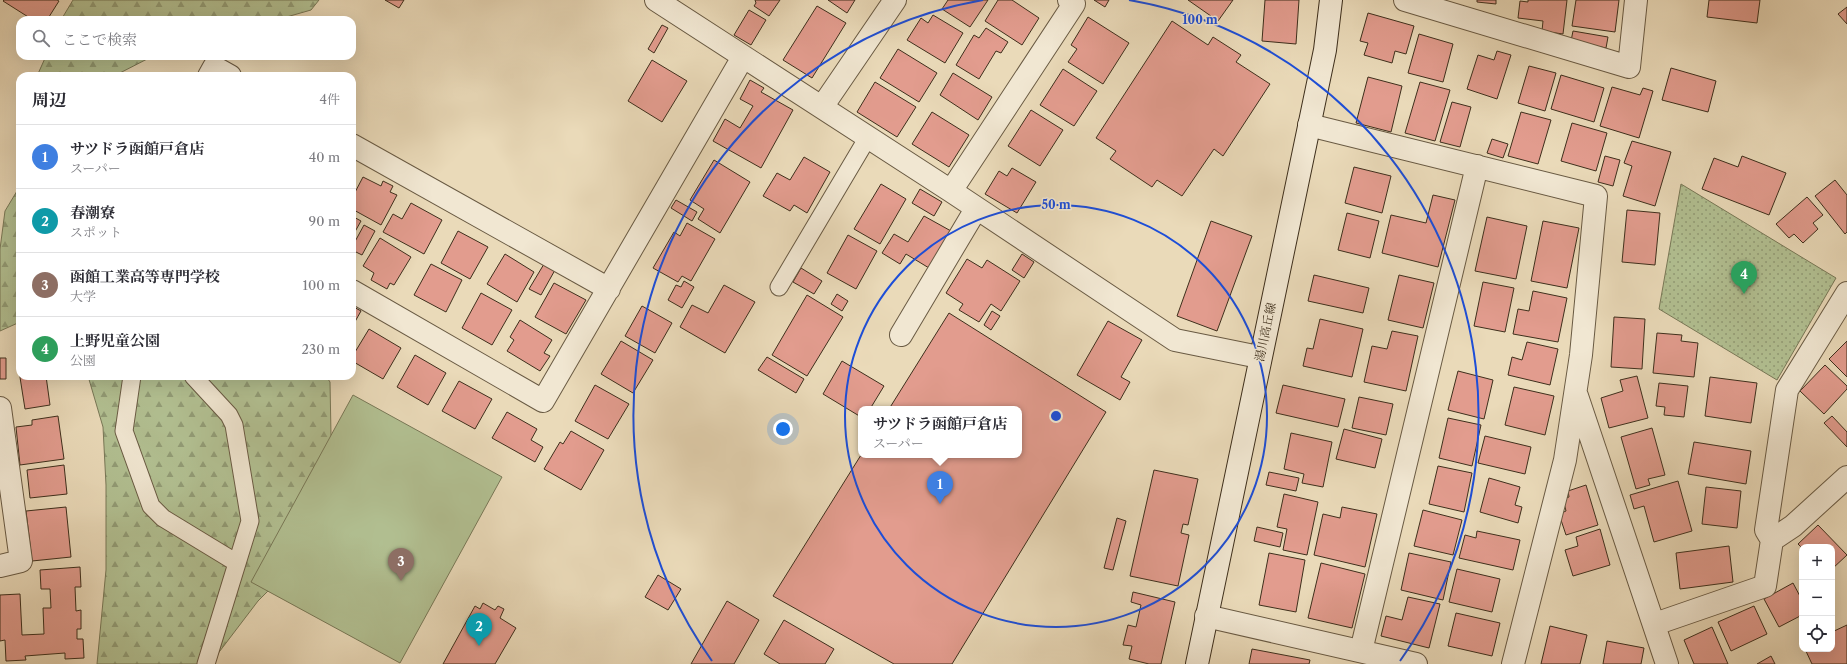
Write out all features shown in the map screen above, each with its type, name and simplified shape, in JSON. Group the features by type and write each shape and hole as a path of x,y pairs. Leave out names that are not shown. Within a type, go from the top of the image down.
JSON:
{"street":[{"path":"656,0 951,191 1175,340 1259,357"},
{"path":"822,108 896,0"},
{"path":"951,191 1074,4 1069,0"},
{"name":"湯川高丘線","path":"1197,664 1259,357 1325,50 1331,0"},
{"path":"1405,0 1629,67 1636,0"},
{"path":"356,293 543,401 743,57"},
{"path":"211,72 214,67 223,72"},
{"path":"1309,125 1596,196 1576,392 1565,460 1513,664"},
{"path":"356,147 608,289"},
{"path":"1361,651 1477,166"},
{"path":"900,335 976,209"},
{"path":"1654,624 1765,586 1772,540 1766,530 1787,390 1847,293"},
{"path":"1576,392 1667,664"},
{"path":"0,408 21,561 0,566"},
{"path":"1772,540 1793,526 1847,477"},
{"path":"1206,616 1416,664"}],"lane":[{"path":"779,287 868,138"},
{"path":"131,380 124,431 151,506 163,518 237,563"},
{"path":"197,380 229,415 234,425 250,518 206,664"}],"green space":[{"path":"73,0 319,0 311,10 290,16 63,16"},
{"path":"44,60 145,60 122,72 39,72"},
{"path":"1681,184 1836,278 1777,380 1659,309"},
{"path":"16,193 16,324 0,331 0,249 5,211"},
{"path":"89,380 329,380 330,382 331,435 334,463 287,572 258,601 210,664 97,664 106,570 106,485 103,427"},
{"path":"353,395 502,477 400,663 251,582"}],"building":[{"path":"385,0 404,0 399,8"},
{"path":"755,0 780,0 769,16 754,6 756,3"},
{"path":"828,0 855,0 847,13"},
{"path":"948,0 988,0 970,27 942,9"},
{"path":"998,0 1012,0 1039,18 1022,45 985,21"},
{"path":"1094,0 1109,0 1105,7"},
{"path":"1188,0 1233,0 1218,21"},
{"path":"1265,0 1299,0 1296,44 1262,41"},
{"path":"1477,0 1496,0 1496,4 1477,2"},
{"path":"1528,0 1567,0 1563,34 1542,31 1543,21 1518,18 1520,1 1528,2"},
{"path":"1576,0 1619,0 1615,32 1572,26"},
{"path":"1709,0 1760,0 1757,23 1707,17"},
{"path":"3,1 59,1 50,16 27,16"},
{"path":"817,6 846,23 812,78 783,60"},
{"path":"1847,7 1847,24 1838,14"},
{"path":"749,10 766,20 751,45 734,35"},
{"path":"1368,13 1414,26 1406,54 1395,51 1392,63 1364,55 1368,43 1360,41"},
{"path":"933,15 963,33 945,63 907,40 921,18 928,23"},
{"path":"1088,17 1129,43 1103,84 1068,62 1077,49 1071,45"},
{"path":"1172,21 1208,45 1213,37 1241,55 1236,62 1270,84 1223,156 1214,149 1182,196 1157,180 1152,187 1110,159 1116,151 1096,138"},
{"path":"662,25 668,28 654,53 648,49"},
{"path":"986,28 1008,42 1001,53 996,51 979,79 956,65 974,35 979,38"},
{"path":"1573,31 1608,37 1606,48 1571,41"},
{"path":"1419,34 1453,44 1443,82 1408,73"},
{"path":"898,49 937,73 919,102 880,78"},
{"path":"1497,51 1511,55 1497,99 1467,89 1478,55 1494,60"},
{"path":"652,60 687,81 662,122 628,101"},
{"path":"1529,66 1556,73 1545,111 1518,103"},
{"path":"1671,68 1716,81 1708,112 1662,100"},
{"path":"1063,69 1097,91 1074,126 1040,105"},
{"path":"953,73 992,97 978,120 940,95"},
{"path":"1561,75 1604,88 1594,122 1551,109"},
{"path":"1368,77 1402,86 1391,132 1356,123"},
{"path":"750,80 764,88 761,92 793,110 761,168 713,141 725,119 740,128 753,106 740,99"},
{"path":"875,82 916,107 897,137 857,112"},
{"path":"1420,82 1450,90 1435,141 1405,133"},
{"path":"1612,87 1640,95 1643,88 1653,91 1639,138 1600,126"},
{"path":"1452,102 1471,107 1460,147 1440,142"},
{"path":"1031,110 1063,130 1040,166 1008,146"},
{"path":"932,112 969,135 949,167 912,144"},
{"path":"1521,112 1551,120 1538,164 1508,156"},
{"path":"1572,123 1607,133 1596,171 1561,161"},
{"path":"1492,139 1508,144 1503,158 1487,153"},
{"path":"1632,141 1671,152 1655,206 1623,196 1632,166 1624,163"},
{"path":"1605,156 1620,160 1613,186 1598,182"},
{"path":"1742,156 1786,173 1769,215 1702,189 1714,158 1738,167"},
{"path":"804,157 830,172 807,213 794,205 790,211 763,196 777,173 790,180"},
{"path":"714,160 750,182 720,233 698,219 704,209 690,200"},
{"path":"1354,167 1391,176 1382,213 1345,203"},
{"path":"1012,168 1036,182 1017,213 985,194 999,171 1007,176"},
{"path":"363,177 381,186 383,181 393,186 390,192 397,195 381,225 356,211 356,190"},
{"path":"1835,180 1847,195 1847,232 1845,234 1815,196"},
{"path":"881,184 906,199 880,244 854,229"},
{"path":"920,189 942,202 934,216 912,203"},
{"path":"1433,195 1455,200 1438,267 1382,253 1391,215 1426,223"},
{"path":"1807,197 1823,215 1813,223 1818,229 1803,243 1794,234 1789,238 1776,224"},
{"path":"676,200 697,212 692,221 671,208"},
{"path":"411,203 442,220 424,254 383,232 393,214 402,219"},
{"path":"1627,210 1660,213 1655,265 1622,262"},
{"path":"1347,213 1379,221 1370,258 1338,250"},
{"path":"924,216 951,231 929,268 906,254 900,264 882,253 894,234 908,242"},
{"path":"1487,217 1527,226 1516,279 1475,271"},
{"path":"356,218 361,221 356,230"},
{"path":"1211,221 1252,236 1217,331 1177,316"},
{"path":"1543,221 1579,228 1567,288 1531,281"},
{"path":"687,223 715,239 691,281 682,276 678,282 653,268 674,232 680,236"},
{"path":"364,225 375,231 362,255 356,252 356,240"},
{"path":"458,231 488,247 470,279 441,263"},
{"path":"848,235 877,251 856,289 827,273"},
{"path":"380,238 411,257 394,285 390,283 387,289 371,280 374,273 363,266"},
{"path":"505,254 534,272 517,302 487,284"},
{"path":"1022,254 1034,262 1024,278 1012,270"},
{"path":"967,259 982,268 987,260 1020,281 1001,311 991,304 979,322 959,310 963,304 946,293"},
{"path":"431,264 462,280 446,312 414,295"},
{"path":"544,264 555,270 541,295 529,289"},
{"path":"801,268 822,281 814,294 793,282"},
{"path":"1314,275 1369,288 1363,313 1308,301"},
{"path":"1399,275 1434,283 1423,328 1388,320"},
{"path":"684,281 694,287 682,308 668,300 676,285 681,287"},
{"path":"1483,282 1514,288 1505,332 1474,326"},
{"path":"554,283 586,300 566,334 535,317"},
{"path":"724,285 755,302 725,353 680,327 692,305 708,313"},
{"path":"1533,291 1567,298 1558,342 1513,334 1518,309 1529,311"},
{"path":"481,293 512,310 492,345 462,328"},
{"path":"837,294 848,301 842,311 831,304"},
{"path":"807,295 843,317 807,376 772,355"},
{"path":"642,306 672,323 655,353 625,336"},
{"path":"356,308 361,311 356,320"},
{"path":"992,311 1000,316 991,330 984,325"},
{"path":"949,313 1106,412 952,664 894,664 773,596 859,458 1022,458 1022,406 891,406"},
{"path":"1614,317 1645,319 1642,369 1611,367"},
{"path":"1320,319 1363,329 1352,377 1303,366 1307,348 1313,349"},
{"path":"520,320 552,340 544,353 550,356 540,371 507,351 514,340 510,337"},
{"path":"1108,321 1142,340 1121,377 1130,382 1120,400 1077,375"},
{"path":"369,329 401,348 383,379 356,363 356,350"},
{"path":"1392,331 1418,336 1406,391 1364,382 1372,346 1387,349"},
{"path":"1657,333 1682,335 1681,341 1698,343 1694,377 1653,373"},
{"path":"621,341 653,360 633,393 601,374"},
{"path":"1847,341 1847,377 1829,359"},
{"path":"1527,342 1558,349 1550,385 1508,375 1512,357 1522,360"},
{"path":"415,355 446,373 428,405 397,387"},
{"path":"767,357 804,379 796,393 758,370"},
{"path":"0,358 6,358 6,379 0,379"},
{"path":"842,361 884,386 872,406 858,406 858,415 823,394"},
{"path":"1825,365 1847,386 1847,389 1824,414 1800,391"},
{"path":"1458,371 1493,380 1484,419 1448,410"},
{"path":"1637,376 1648,418 1609,428 1601,398 1623,391 1620,380"},
{"path":"1710,377 1757,383 1751,423 1705,416"},
{"path":"20,380 47,380 50,405 25,409"},
{"path":"459,381 492,399 475,429 442,411"},
{"path":"1659,383 1688,386 1684,417 1664,415 1665,407 1656,406"},
{"path":"595,385 629,404 608,439 575,421"},
{"path":"1283,385 1345,399 1338,427 1276,413"},
{"path":"1514,387 1554,396 1545,435 1505,425"},
{"path":"1359,397 1393,404 1386,435 1352,428"},
{"path":"507,412 537,429 531,440 543,447 535,462 492,438"},
{"path":"58,416 64,459 20,465 16,427 32,425 32,420"},
{"path":"1832,416 1847,432 1847,447 1824,423"},
{"path":"1448,418 1481,425 1472,466 1439,458"},
{"path":"1652,428 1665,475 1648,479 1650,485 1636,489 1621,437"},
{"path":"1344,429 1382,439 1375,468 1336,459"},
{"path":"571,431 604,450 581,490 544,469 560,442 563,444"},
{"path":"1291,433 1332,442 1323,487 1302,483 1304,474 1284,469"},
{"path":"1485,436 1531,447 1525,474 1478,463"},
{"path":"1694,442 1751,451 1746,484 1688,474"},
{"path":"64,465 67,494 30,498 27,470"},
{"path":"1438,466 1472,473 1464,512 1429,504"},
{"path":"1154,470 1198,479 1188,525 1183,524 1181,533 1189,535 1178,586 1130,576"},
{"path":"1269,472 1299,478 1296,491 1266,485"},
{"path":"1489,478 1520,487 1515,505 1522,507 1518,523 1480,512"},
{"path":"1678,481 1692,531 1654,542 1644,506 1634,509 1630,495"},
{"path":"1586,485 1598,525 1566,535 1559,514 1566,511 1563,499 1569,497 1568,491"},
{"path":"1706,487 1741,491 1737,528 1702,524"},
{"path":"1284,494 1318,502 1307,555 1283,550 1287,529 1277,527"},
{"path":"66,507 71,557 32,561 26,511"},
{"path":"1342,507 1377,514 1365,567 1314,555 1323,514 1340,518"},
{"path":"1423,510 1462,520 1453,555 1414,546"},
{"path":"1117,518 1126,521 1113,570 1104,568"},
{"path":"1818,525 1847,555 1835,566 1835,544 1798,544"},
{"path":"1257,527 1283,533 1280,547 1254,541"},
{"path":"1600,529 1610,565 1573,576 1565,550 1578,546 1576,537"},
{"path":"1477,531 1520,540 1513,570 1459,558 1465,535 1476,538"},
{"path":"1729,546 1733,582 1680,589 1676,553"},
{"path":"1269,553 1305,560 1296,612 1259,605"},
{"path":"1409,553 1451,562 1443,600 1401,590"},
{"path":"1321,563 1365,574 1352,628 1308,618"},
{"path":"80,567 81,587 75,587 76,611 81,610 81,629 77,629 77,639 83,639 84,658 65,659 65,653 25,656 26,660 6,661 5,640 0,641 0,595 20,594 22,635 44,634 43,608 51,608 50,589 41,589 40,570"},
{"path":"1457,569 1500,579 1492,612 1449,602"},
{"path":"658,575 681,589 668,610 645,597"},
{"path":"1793,583 1799,594 1799,617 1779,627 1764,599"},
{"path":"1133,592 1175,602 1161,664 1149,664 1129,659 1132,646 1123,645 1128,625 1136,627 1141,605 1131,602"},
{"path":"1408,597 1440,604 1429,648 1381,636 1386,616 1402,620"},
{"path":"727,601 759,620 734,664 691,664"},
{"path":"483,603 495,610 498,606 504,609 500,618 516,628 495,664 443,664 475,606 480,609"},
{"path":"1754,606 1767,634 1731,651 1718,622"},
{"path":"1456,613 1500,623 1492,656 1448,646"},
{"path":"784,620 834,649 825,664 780,664 764,654"},
{"path":"1847,625 1847,664 1812,664 1806,652 1835,652 1835,631"},
{"path":"1550,626 1587,635 1580,664 1541,664"},
{"path":"1712,627 1728,664 1694,664 1684,640"},
{"path":"1607,641 1644,648 1641,664 1603,664"},
{"path":"1252,649 1310,660 1309,664 1249,664"},
{"path":"1771,656 1775,664 1757,664"}],"place":[{"name":"上野児童公園","path":"1744,294"},
{"name":"サツドラ函館戸倉店","path":"940,504"},
{"name":"函館工業高等専門学校","path":"401,581"},
{"name":"春潮寮","path":"479,646"}]}
